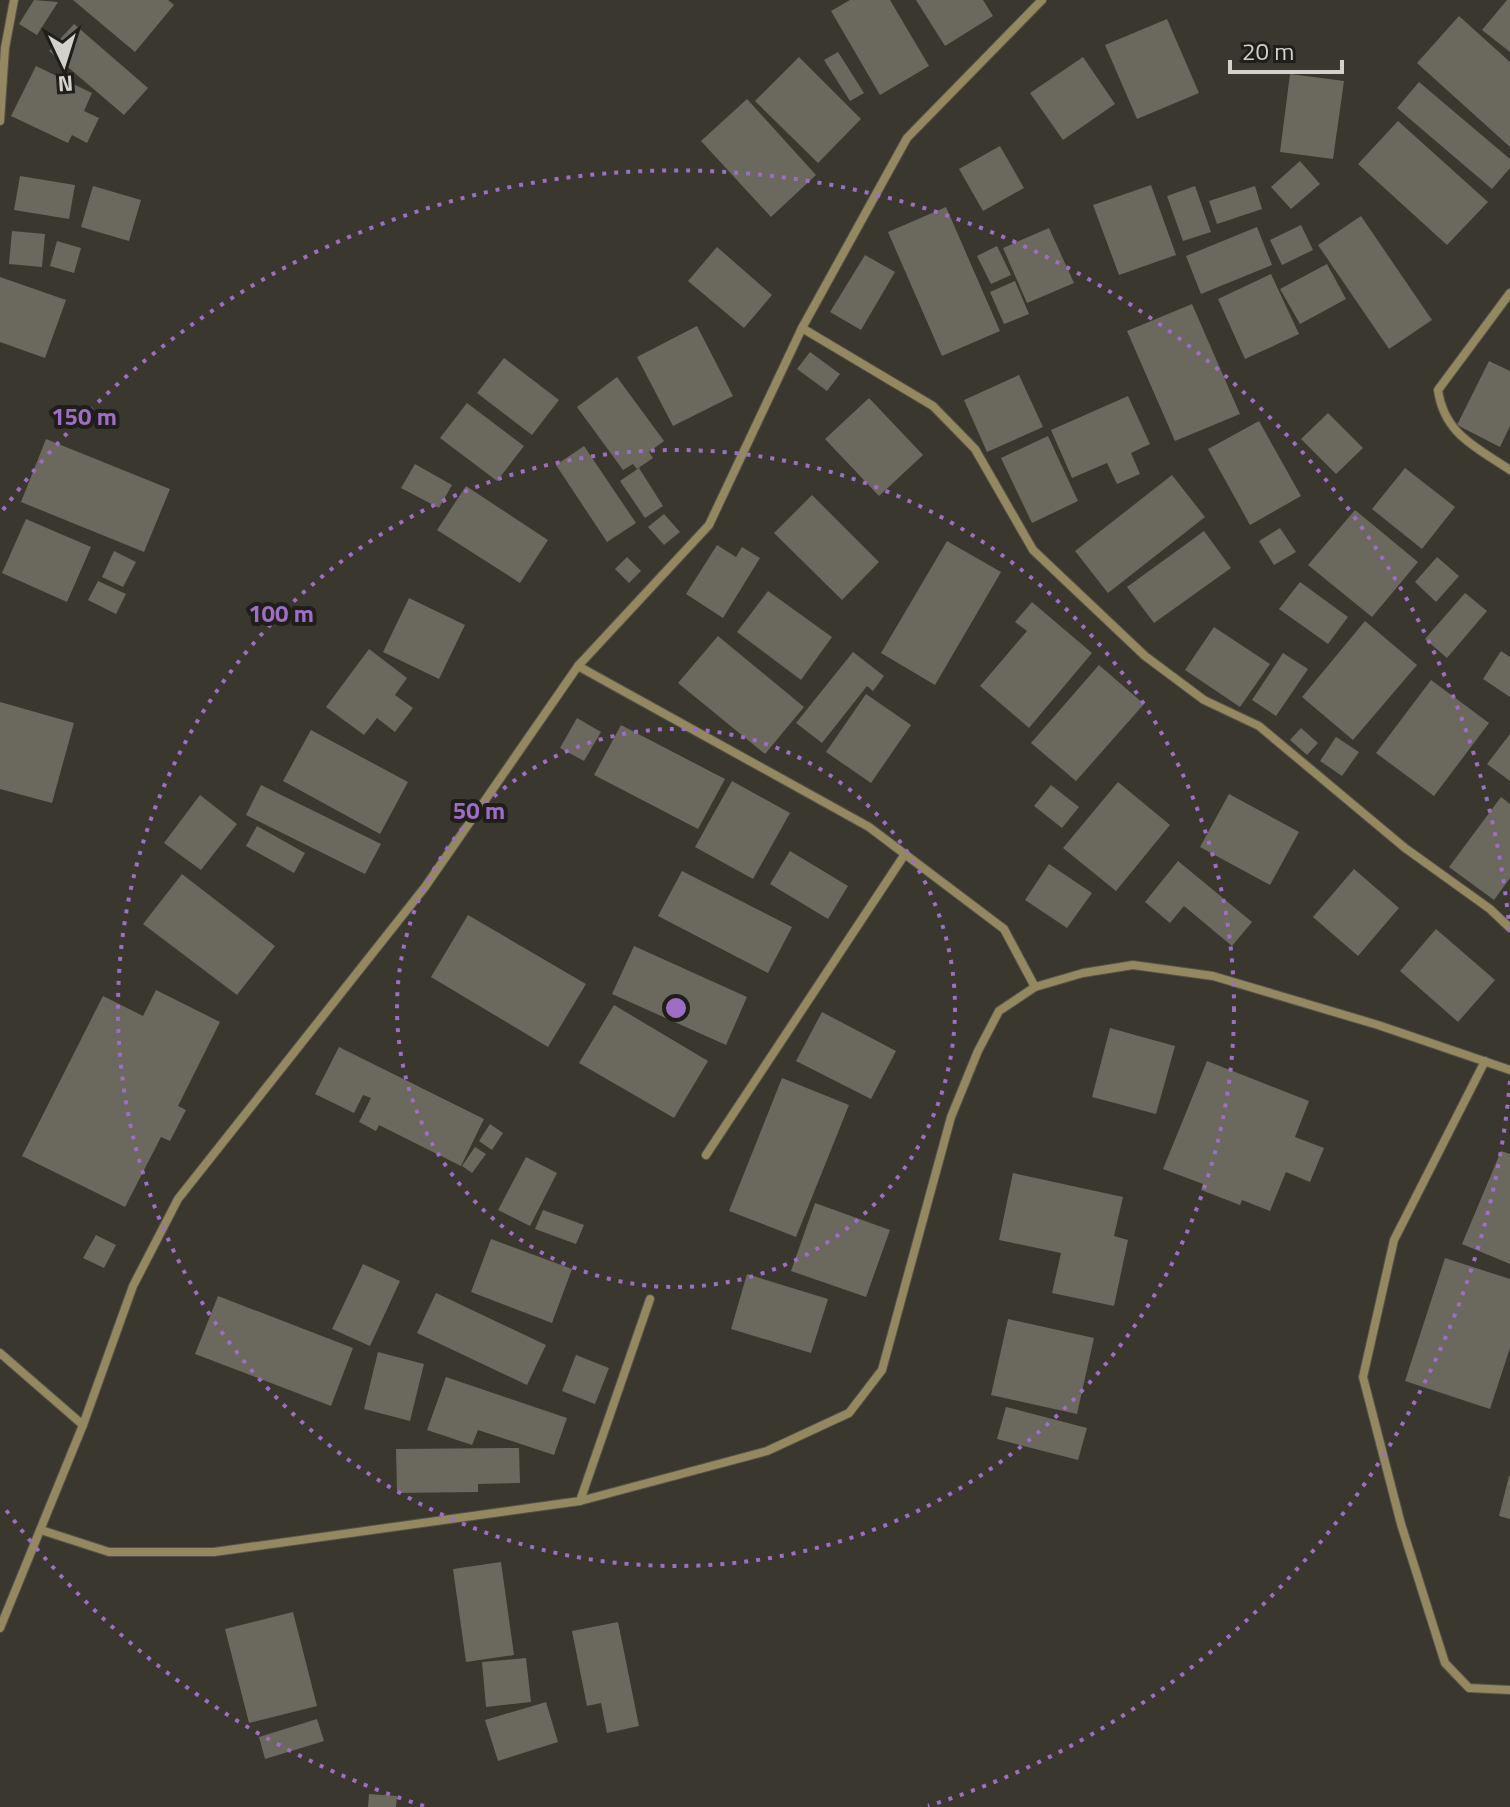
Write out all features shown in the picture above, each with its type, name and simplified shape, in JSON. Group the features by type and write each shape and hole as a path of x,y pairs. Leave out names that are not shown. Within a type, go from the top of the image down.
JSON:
{"street":[{"path":"0,121 5,48 14,0"},
{"path":"0,1628 83,1425 133,1286 178,1199 425,887 578,666 709,525 802,328 907,138 1042,0"},
{"path":"1510,293 1438,390 1441,412 1457,434 1510,470"},
{"path":"802,328 933,406 975,449 1033,550 1145,656 1204,700 1259,726 1405,848 1490,909 1510,928"},
{"path":"578,666 869,827 1004,929 1035,987"},
{"path":"706,1155 905,854"},
{"path":"41,1530 109,1552 214,1552 580,1501 767,1451 849,1413 882,1370 951,1117 978,1051 999,1011 1035,987 1083,973 1133,965 1213,976 1378,1025 1510,1070"},
{"path":"1485,1061 1394,1240 1363,1377 1401,1524 1445,1663 1469,1688 1510,1690"},
{"path":"580,1501 650,1299"},
{"path":"0,1353 83,1425"}],"building":[{"path":"34,0 58,2 37,35 19,24"},
{"path":"73,0 168,0 174,5 135,52"},
{"path":"850,0 890,0 929,66 880,95 831,11"},
{"path":"916,0 983,0 993,16 945,46"},
{"path":"1510,0 1510,52 1482,30"},
{"path":"1459,16 1510,62 1510,147 1417,63"},
{"path":"1167,19 1199,93 1137,119 1105,45"},
{"path":"74,24 148,88 124,115 49,51"},
{"path":"838,52 864,93 850,101 824,60"},
{"path":"799,57 861,119 818,163 755,101"},
{"path":"1083,57 1115,104 1063,140 1030,93"},
{"path":"36,66 92,93 84,111 99,118 87,143 72,135 68,143 11,116"},
{"path":"1290,74 1344,81 1333,159 1280,152"},
{"path":"1419,82 1510,159 1510,168 1492,189 1397,108"},
{"path":"747,99 816,175 771,217 701,141"},
{"path":"1398,121 1488,202 1447,245 1358,164"},
{"path":"1000,146 1024,188 983,211 959,169"},
{"path":"1300,161 1320,184 1291,209 1271,187"},
{"path":"20,176 75,185 69,219 14,210"},
{"path":"1151,185 1176,255 1119,275 1093,205"},
{"path":"93,186 141,200 129,241 81,227"},
{"path":"1195,186 1211,232 1183,241 1167,196"},
{"path":"1255,186 1262,209 1217,224 1209,201"},
{"path":"946,207 1000,331 942,356 888,232"},
{"path":"1361,216 1432,320 1389,349 1318,245"},
{"path":"1301,225 1313,250 1282,265 1270,240"},
{"path":"1257,227 1272,265 1201,294 1186,256"},
{"path":"1049,228 1074,283 1027,303 1003,248"},
{"path":"12,231 45,234 42,267 9,264"},
{"path":"57,241 81,248 74,273 50,266"},
{"path":"997,246 1011,275 991,284 977,256"},
{"path":"717,247 772,295 744,328 688,281"},
{"path":"865,255 895,272 861,330 830,312"},
{"path":"1327,264 1346,299 1300,324 1280,289"},
{"path":"1271,274 1299,334 1245,359 1218,299"},
{"path":"0,277 66,300 45,358 0,342"},
{"path":"1015,281 1029,314 1004,324 990,292"},
{"path":"1192,304 1240,414 1175,441 1127,331"},
{"path":"697,326 733,396 673,426 637,357"},
{"path":"810,352 840,374 827,391 797,369"},
{"path":"504,358 559,400 532,435 477,393"},
{"path":"1489,361 1510,371 1510,426 1500,447 1457,425"},
{"path":"1019,375 1043,427 987,452 964,400"},
{"path":"617,377 664,441 649,452 653,458 637,469 633,464 623,470 577,407"},
{"path":"1128,396 1150,444 1131,453 1140,474 1117,484 1107,463 1072,478 1051,430"},
{"path":"869,398 923,455 879,496 825,439"},
{"path":"467,403 524,446 497,481 440,438"},
{"path":"1328,413 1363,448 1336,474 1301,439"},
{"path":"1259,421 1301,496 1250,525 1208,449"},
{"path":"1048,436 1078,501 1032,523 1001,458"},
{"path":"46,439 170,489 144,552 21,502"},
{"path":"584,446 636,523 607,542 556,465"},
{"path":"415,464 452,485 439,508 401,488"},
{"path":"639,468 663,506 645,518 620,481"},
{"path":"1405,468 1455,507 1422,549 1372,509"},
{"path":"1172,475 1205,517 1108,593 1075,551"},
{"path":"466,486 548,540 520,583 437,530"},
{"path":"812,495 879,562 842,600 774,533"},
{"path":"1355,510 1418,562 1372,617 1308,565"},
{"path":"664,514 680,532 664,545 648,527"},
{"path":"26,519 91,547 67,602 2,573"},
{"path":"1280,528 1296,552 1274,565 1259,541"},
{"path":"1204,531 1231,568 1154,623 1127,587"},
{"path":"947,541 1001,572 935,685 881,653"},
{"path":"717,545 736,557 742,547 760,558 723,618 686,594"},
{"path":"114,551 136,562 123,587 102,577"},
{"path":"627,557 641,571 629,583 615,569"},
{"path":"1437,557 1459,576 1436,602 1415,582"},
{"path":"98,581 126,594 116,614 88,600"},
{"path":"1300,582 1348,617 1328,644 1279,609"},
{"path":"768,591 832,637 801,680 737,632"},
{"path":"1465,593 1487,611 1447,658 1425,639"},
{"path":"409,598 465,625 439,679 383,652"},
{"path":"1032,602 1092,653 1029,728 980,686 1027,631 1015,622"},
{"path":"1365,621 1417,665 1353,740 1302,697"},
{"path":"1214,627 1270,664 1240,707 1185,670"},
{"path":"718,636 804,707 765,754 678,683"},
{"path":"369,649 407,678 395,695 413,708 395,732 377,718 364,735 326,707"},
{"path":"1501,651 1510,657 1510,697 1483,679"},
{"path":"853,652 884,676 873,691 867,686 822,743 796,723"},
{"path":"1283,653 1308,669 1276,716 1252,700"},
{"path":"1099,665 1144,704 1076,781 1031,743"},
{"path":"1431,680 1489,723 1434,796 1376,753"},
{"path":"866,694 911,725 871,783 826,752"},
{"path":"0,702 74,723 52,803 0,789"},
{"path":"577,718 601,732 584,761 560,748"},
{"path":"621,725 725,779 698,829 594,775"},
{"path":"1301,728 1318,743 1307,755 1290,740"},
{"path":"311,730 408,782 380,834 283,781"},
{"path":"1510,734 1510,781 1487,764"},
{"path":"1336,737 1359,752 1342,776 1320,761"},
{"path":"732,781 790,813 753,879 695,847"},
{"path":"1118,782 1170,825 1116,891 1063,848"},
{"path":"261,785 381,844 365,874 246,815"},
{"path":"1051,785 1079,807 1062,828 1034,806"},
{"path":"1229,794 1299,832 1270,885 1200,847"},
{"path":"200,795 237,824 201,870 164,843"},
{"path":"1501,797 1510,804 1510,878 1494,900 1449,867"},
{"path":"257,826 305,853 294,873 246,846"},
{"path":"790,851 848,886 828,919 770,884"},
{"path":"1178,861 1252,922 1232,946 1184,906 1170,923 1145,902"},
{"path":"1049,864 1092,893 1067,928 1025,900"},
{"path":"1354,869 1399,908 1358,956 1313,917"},
{"path":"682,871 792,927 768,973 658,916"},
{"path":"182,874 275,946 237,995 143,924"},
{"path":"468,915 586,984 548,1047 431,977"},
{"path":"1436,929 1495,980 1458,1022 1400,971"},
{"path":"634,946 747,997 726,1045 612,994"},
{"path":"156,990 220,1022 178,1106 186,1110 170,1141 161,1137 125,1207 22,1156 103,996 143,1016"},
{"path":"614,1005 708,1061 674,1118 579,1063"},
{"path":"822,1012 896,1051 871,1099 796,1061"},
{"path":"1110,1028 1175,1046 1156,1114 1092,1097"},
{"path":"339,1047 484,1119 461,1166 379,1125 376,1131 359,1122 371,1098 363,1095 354,1113 315,1094"},
{"path":"1207,1061 1309,1101 1295,1137 1324,1148 1310,1182 1286,1172 1270,1211 1242,1200 1240,1205 1201,1190 1203,1184 1163,1169"},
{"path":"782,1078 849,1105 796,1237 729,1211"},
{"path":"490,1124 503,1133 492,1150 479,1141"},
{"path":"475,1147 486,1154 472,1173 462,1166"},
{"path":"1501,1151 1510,1154 1510,1264 1462,1244"},
{"path":"526,1157 557,1173 530,1226 498,1210"},
{"path":"1013,1173 1123,1197 1114,1236 1128,1240 1114,1306 1052,1293 1061,1253 999,1240"},
{"path":"815,1203 890,1230 866,1297 791,1271"},
{"path":"543,1210 584,1225 576,1244 535,1229"},
{"path":"96,1235 116,1245 104,1268 83,1258"},
{"path":"491,1239 572,1269 552,1323 471,1292"},
{"path":"1445,1258 1510,1279 1510,1348 1490,1409 1405,1381"},
{"path":"363,1264 400,1281 370,1346 332,1329"},
{"path":"747,1274 828,1299 811,1353 731,1329"},
{"path":"436,1293 546,1345 527,1385 417,1333"},
{"path":"218,1296 353,1348 331,1406 195,1354"},
{"path":"1008,1319 1094,1338 1077,1414 991,1395"},
{"path":"378,1352 424,1364 410,1421 364,1409"},
{"path":"576,1355 609,1368 595,1404 562,1391"},
{"path":"446,1377 567,1418 554,1455 478,1430 472,1445 427,1430"},
{"path":"1006,1407 1087,1428 1078,1460 997,1439"},
{"path":"519,1448 520,1483 478,1484 478,1492 397,1493 396,1449"},
{"path":"1510,1476 1510,1519 1499,1516"},
{"path":"501,1562 514,1655 466,1662 453,1569"},
{"path":"293,1612 317,1706 249,1723 225,1629"},
{"path":"618,1622 639,1726 607,1733 601,1703 587,1706 572,1631"},
{"path":"526,1658 531,1702 486,1707 482,1662"},
{"path":"546,1702 558,1742 498,1761 485,1720"},
{"path":"317,1719 324,1741 265,1759 259,1737"},
{"path":"369,1794 397,1796 396,1807 368,1807"}]}
